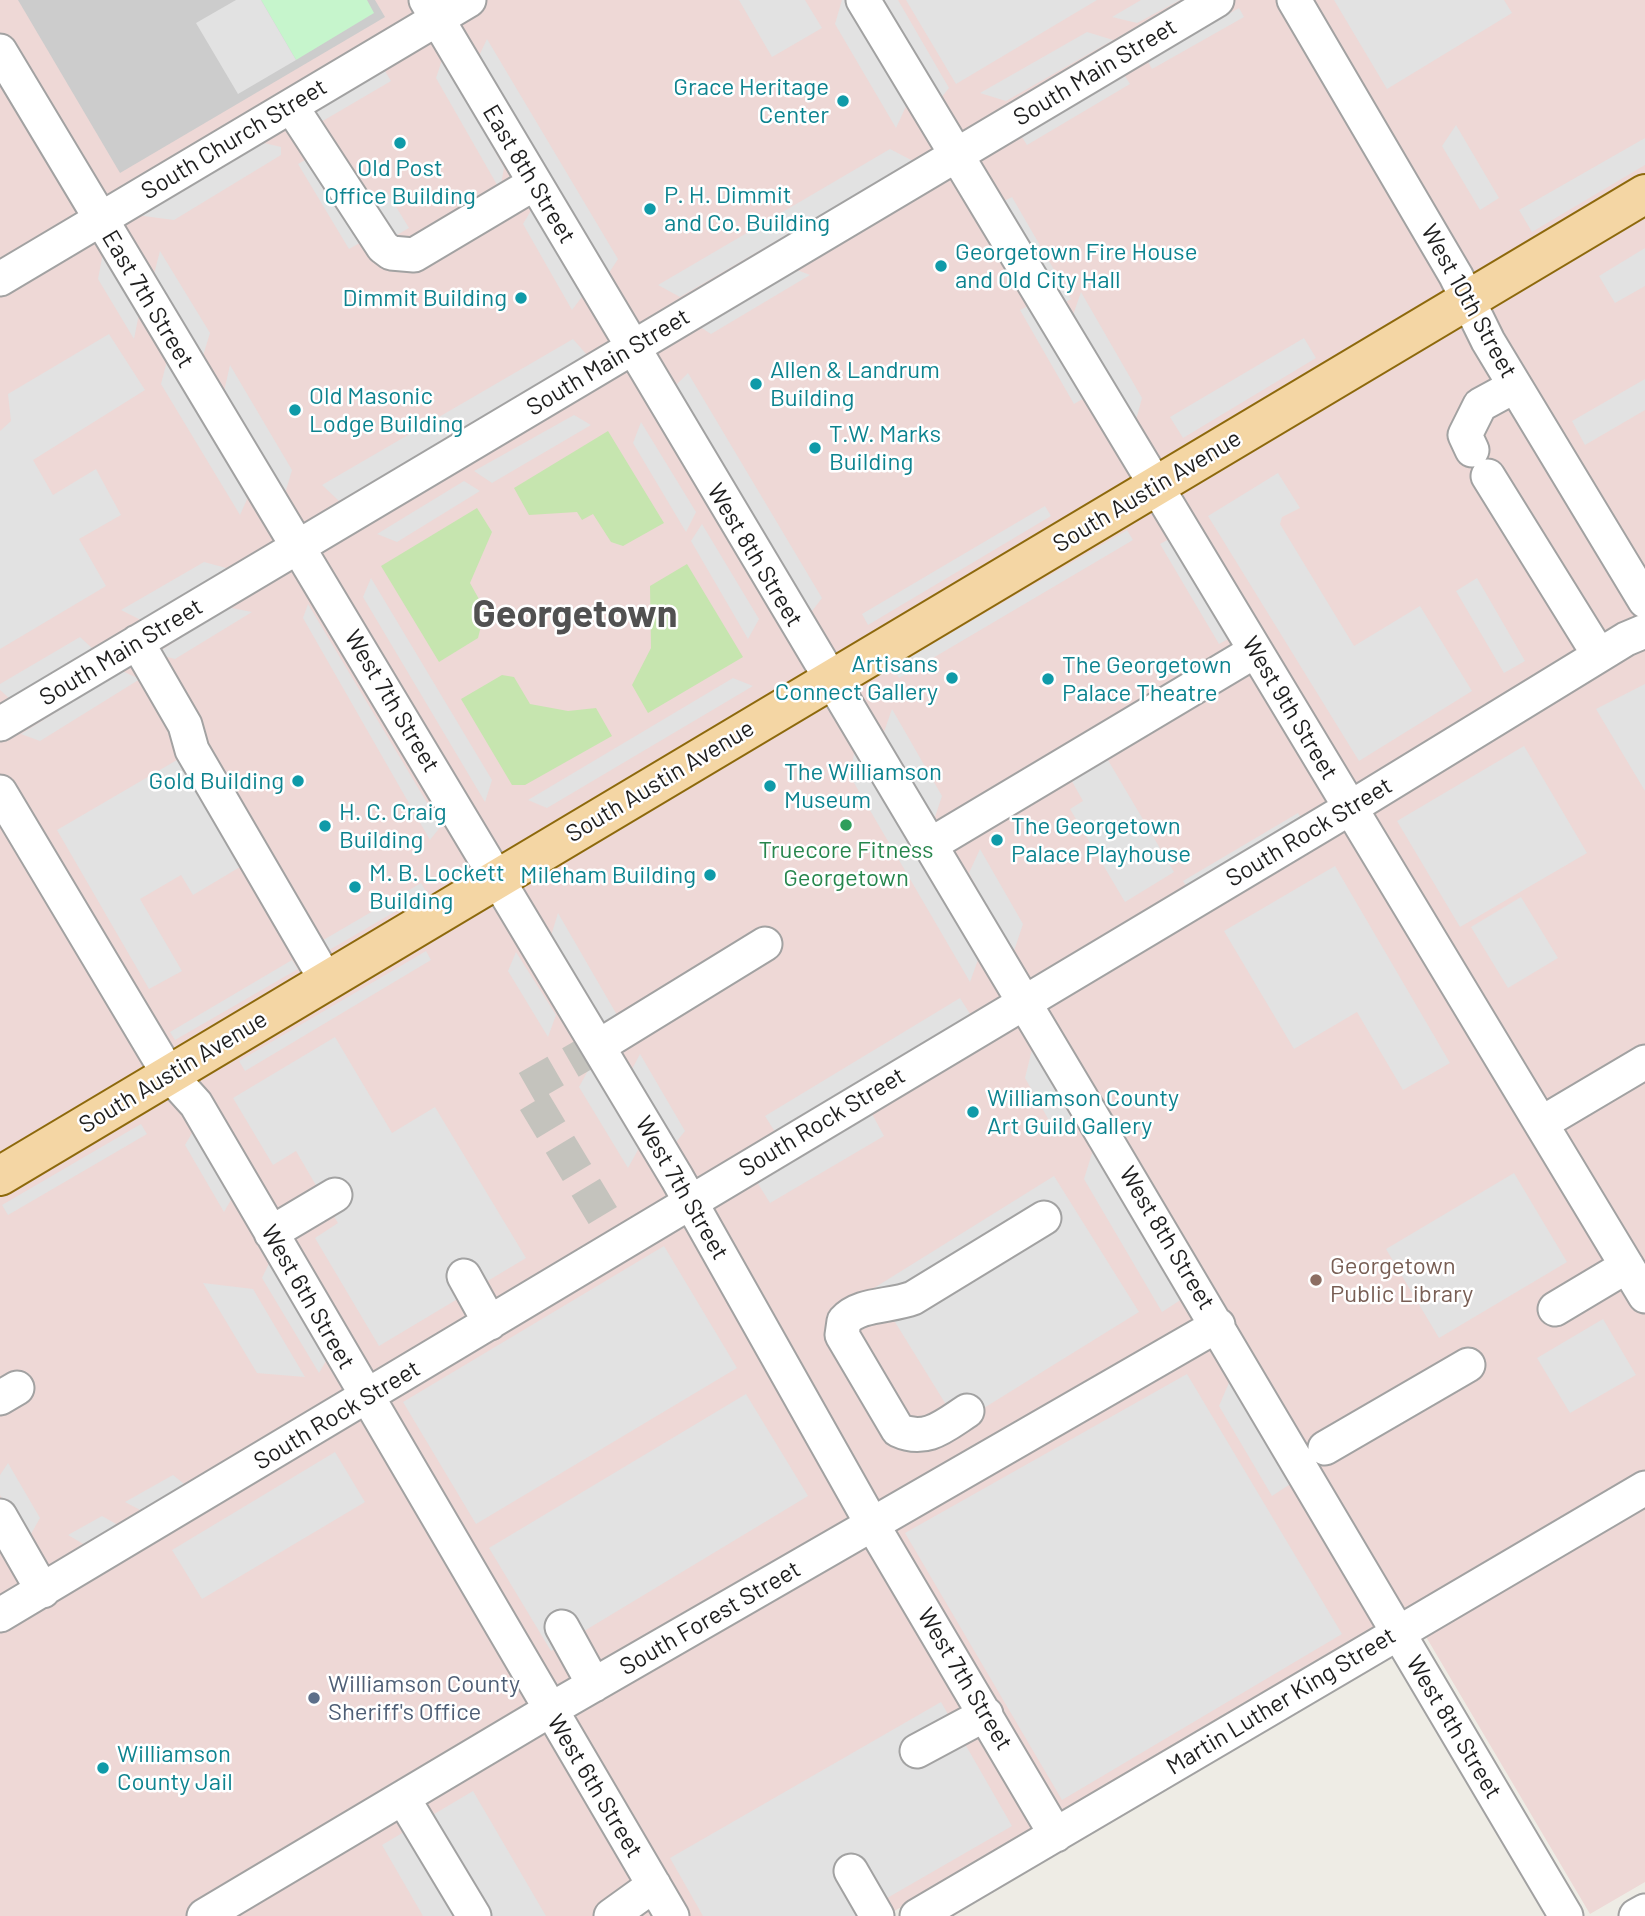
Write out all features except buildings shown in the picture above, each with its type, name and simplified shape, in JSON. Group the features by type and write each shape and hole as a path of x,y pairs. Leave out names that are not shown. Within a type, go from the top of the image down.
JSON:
{"main road":[{"name":"South Austin Avenue","path":"0,1176 168,1073 1645,194"}],"street":[{"name":"South Church Street","path":"0,279 291,106 432,9 469,0"},
{"name":"West 9th Street","path":"863,0 1645,1296"},
{"name":"South Main Street","path":"0,724 1217,0"},
{"name":"West 10th Street","path":"1294,0 1469,300 1488,341 1645,601"},
{"name":"East 8th Street","path":"432,9 633,348"},
{"name":"East 7th Street","path":"0,51 299,546"},
{"path":"291,106 383,247 391,253 414,254 535,183"},
{"name":"West 8th Street","path":"633,348 829,680 1218,1325 1566,1916"},
{"path":"1515,386 1480,405 1465,435 1599,655"},
{"name":"West 7th Street","path":"299,546 691,1201 872,1524 1056,1835"},
{"name":"South Rock Street","path":"0,1615 1350,808 1599,655 1645,631"},
{"path":"137,642 186,725 192,750 326,980"},
{"path":"930,845 1255,651"},
{"name":"West 6th Street","path":"0,792 168,1073 196,1104 672,1916"},
{"path":"599,1046 765,944"},
{"path":"1542,1123 1645,1062"},
{"path":"271,1233 335,1195"},
{"path":"967,1411 931,1433 920,1436 898,1430 842,1335 844,1321 852,1312 861,1308 894,1306 913,1298 1044,1218"},
{"path":"1555,1309 1627,1266"},
{"path":"464,1276 490,1323"},
{"name":"South Forest Street","path":"204,1916 550,1710 1218,1325"},
{"path":"1325,1448 1468,1364"},
{"name":"Martin Luther King Street","path":"917,1916 1645,1488"},
{"path":"0,1517 43,1591"},
{"path":"562,1628 594,1685"},
{"path":"917,1751 986,1714"},
{"path":"402,1798 474,1916"},
{"path":"851,1871 877,1916"},
{"path":"611,1916 654,1885"},
{"path":"1636,1916 1645,1911"}],"shaded area":[{"path":"0,0 1645,0 1645,1882 1590,1914 1409,1608 886,1916 0,1916"},
{"path":"18,0 375,0 385,17 120,173"},
{"path":"236,0 261,0 296,60 238,94 196,23"},
{"path":"739,0 805,0 822,28 772,57"},
{"path":"842,0 848,0 908,102 896,128 835,24"},
{"path":"884,0 898,0 949,88 941,98"},
{"path":"906,0 1097,0 956,84"},
{"path":"1141,0 1180,0 1137,23 1112,17"},
{"path":"1334,0 1504,0 1512,13 1387,89"},
{"path":"1239,8 1244,17 1152,69 1147,60"},
{"path":"1087,32 1113,40 1006,101 980,93"},
{"path":"487,39 618,259 607,276 478,58"},
{"path":"443,57 504,168 500,190 436,78"},
{"path":"385,71 391,81 321,122 315,112"},
{"path":"1123,73 1130,84 1027,145 1020,134"},
{"path":"1456,125 1499,198 1480,210 1442,146"},
{"path":"1645,138 1645,165 1532,232 1519,210"},
{"path":"264,143 281,147 281,155 174,220 136,215"},
{"path":"890,149 913,161 680,297 658,285"},
{"path":"314,155 365,240 349,249 298,164"},
{"path":"387,192 409,228 390,239 368,204"},
{"path":"1012,197 1071,299 1062,304 1002,202"},
{"path":"533,207 584,294 572,310 523,224"},
{"path":"1645,248 1645,286 1615,303 1599,276"},
{"path":"160,251 210,333 202,359 153,278"},
{"path":"103,253 139,314 134,339 98,279"},
{"path":"792,268 810,275 711,334 694,323"},
{"path":"1081,292 1142,398 1133,431 1071,321"},
{"path":"1030,305 1084,398 1074,404 1020,310"},
{"path":"109,334 145,390 33,460 53,495 96,469 121,515 79,539 106,586 0,649 0,431 11,421 8,394"},
{"path":"1304,338 1316,358 1183,438 1170,417"},
{"path":"573,339 588,356 339,501 322,485"},
{"path":"167,361 248,497 240,515 161,384"},
{"path":"230,365 292,470 284,497 223,396"},
{"path":"688,373 822,598 809,615 674,387"},
{"path":"1645,379 1645,410 1585,445 1572,421"},
{"path":"574,415 591,425 492,483 474,471"},
{"path":"641,422 696,512 686,532 633,443"},
{"path":"1278,473 1300,508 1282,517 1280,524 1354,646 1420,606 1472,691 1359,761 1208,516"},
{"path":"464,481 480,491 397,542 377,534"},
{"path":"1045,506 1051,516 868,625 862,614"},
{"path":"702,524 759,619 748,639 691,541"},
{"path":"1127,530 1133,540 899,678 893,667"},
{"path":"1169,539 1228,639 1219,644 1160,544"},
{"path":"204,562 230,569 143,621 121,610"},
{"path":"371,578 492,780 485,802 363,597"},
{"path":"1477,578 1525,661 1504,673 1456,591"},
{"path":"308,604 441,826 430,840 303,618"},
{"path":"227,607 252,612 175,659 156,654"},
{"path":"80,637 94,650 10,699 0,690 0,684"},
{"path":"122,671 140,679 40,741 21,734"},
{"path":"733,678 753,686 547,808 528,800"},
{"path":"1645,684 1645,791 1596,709"},
{"path":"892,709 942,796 934,820 884,732"},
{"path":"1524,746 1587,853 1460,927 1397,821"},
{"path":"855,748 979,957 970,982 850,776"},
{"path":"1105,755 1174,872 1125,902 1070,809 1083,801 1069,776"},
{"path":"182,757 245,864 193,895 181,875 140,899 182,971 149,989 57,830"},
{"path":"1298,813 1303,822 1188,889 1183,881"},
{"path":"980,849 1023,924 1013,954 969,873"},
{"path":"1335,866 1450,1063 1403,1090 1357,1012 1294,1049 1224,931"},
{"path":"421,883 427,893 319,956 313,946"},
{"path":"1521,897 1558,958 1508,988 1471,927"},
{"path":"558,913 617,1015 605,1031 551,936"},
{"path":"426,951 431,960 245,1071 239,1061"},
{"path":"516,952 556,1015 548,1037 508,971"},
{"path":"292,960 298,969 175,1040 170,1032"},
{"path":"960,998 972,1017 777,1135 765,1116"},
{"path":"335,1037 392,1133 435,1107 526,1258 379,1346 315,1238 338,1223 296,1151 273,1165 233,1098"},
{"path":"1033,1046 1073,1112 1064,1130 1055,1131 1025,1078"},
{"path":"640,1054 685,1131 673,1146 630,1073"},
{"path":"591,1065 639,1148 628,1168 579,1087"},
{"path":"872,1114 884,1136 770,1203 757,1182"},
{"path":"141,1124 147,1134 8,1215 2,1205"},
{"path":"195,1128 236,1191 224,1212 185,1145"},
{"path":"1094,1147 1185,1297 1162,1312 1084,1179"},
{"path":"1514,1173 1567,1262 1439,1338 1386,1249"},
{"path":"1054,1176 1139,1312 958,1424 874,1288"},
{"path":"664,1246 737,1368 476,1524 403,1402"},
{"path":"274,1253 331,1352 319,1373 262,1278"},
{"path":"203,1283 253,1289 305,1377 257,1373"},
{"path":"1603,1319 1636,1375 1570,1413 1537,1358"},
{"path":"1187,1374 1342,1634 1062,1800 905,1533"},
{"path":"1231,1378 1292,1483 1272,1496 1219,1406"},
{"path":"746,1394 808,1496 551,1651 489,1548"},
{"path":"335,1452 365,1502 202,1599 172,1550"},
{"path":"8,1463 40,1518 27,1541 0,1495 0,1475"},
{"path":"173,1475 188,1487 146,1513 125,1502"},
{"path":"102,1516 125,1529 90,1548 68,1535"},
{"path":"941,1702 1012,1826 856,1916 703,1916 670,1858"},
{"path":"473,1791 546,1916 423,1916 382,1845"}],"green space":[{"path":"261,0 367,0 374,13 296,60"},
{"path":"608,431 664,523 623,546 611,542 593,514 582,520 577,512 529,515 514,488"},
{"path":"477,508 492,532 470,583 485,610 478,638 439,662 381,566"},
{"path":"687,564 743,657 648,713 632,685 651,648 650,586"},
{"path":"502,675 514,677 530,704 568,711 596,708 612,736 525,785 512,785 461,699"}],"tunnel":[{"path":"599,1046 526,1088 620,1244"}],"place":[{"name":"Grace Heritage Center","path":"843,101"},
{"name":"Old Post Office Building","path":"400,143"},
{"name":"P. H. Dimmit and Co. Building","path":"650,209"},
{"name":"Georgetown Fire House and Old City Hall","path":"941,266"},
{"name":"Dimmit Building","path":"521,298"},
{"name":"Allen & Landrum Building","path":"756,384"},
{"name":"Old Masonic Lodge Building","path":"295,410"},
{"name":"T.W. Marks Building","path":"815,448"},
{"name":"Artisans Connect Gallery","path":"952,678"},
{"name":"The Georgetown Palace Theatre","path":"1048,679"},
{"name":"Gold Building","path":"298,781"},
{"name":"The Williamson Museum","path":"770,786"},
{"name":"Truecore Fitness Georgetown","path":"846,825"},
{"name":"H. C. Craig Building","path":"325,826"},
{"name":"The Georgetown Palace Playhouse","path":"997,840"},
{"name":"Mileham Building","path":"710,875"},
{"name":"M. B. Lockett Building","path":"355,887"},
{"name":"Williamson County Art Guild Gallery","path":"973,1112"},
{"name":"Georgetown Public Library","path":"1316,1280"},
{"name":"Williamson County Sheriff's Office","path":"314,1698"},
{"name":"Williamson County Jail","path":"103,1768"}],"district":[{"name":"Georgetown","path":"575,614"}]}
